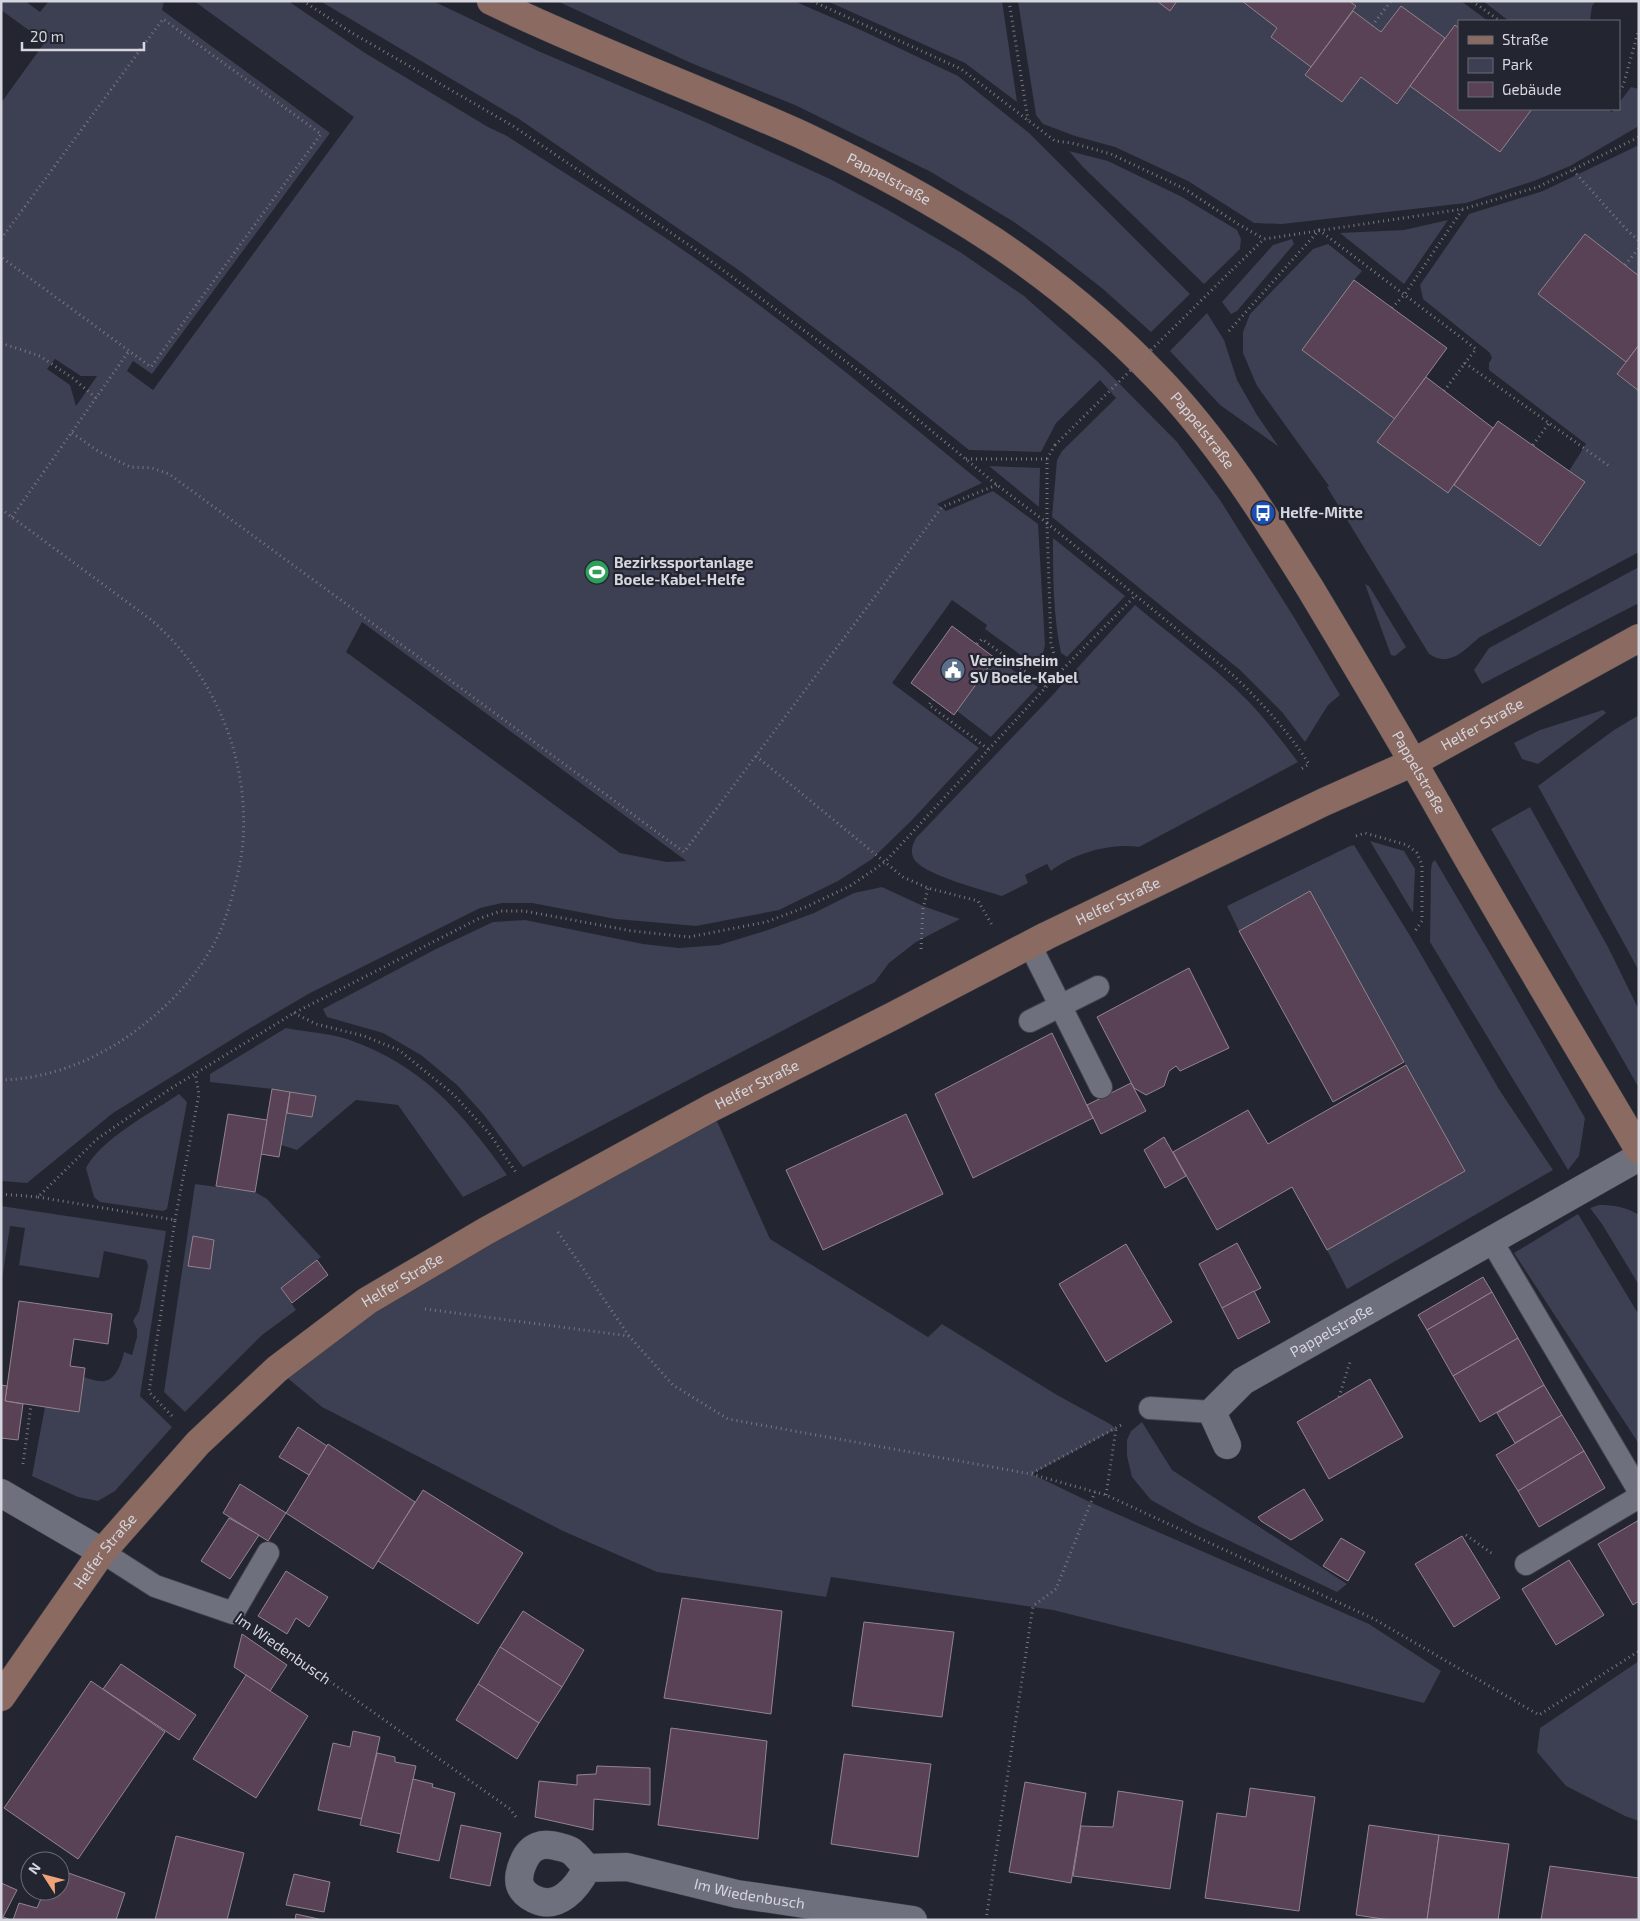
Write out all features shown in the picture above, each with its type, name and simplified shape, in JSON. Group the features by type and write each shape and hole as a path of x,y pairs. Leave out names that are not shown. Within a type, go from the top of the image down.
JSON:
{"street":[{"name":"Pappelstraße","path":"491,1 562,34 741,109 846,157 967,224 996,242 1068,295 1155,375 1181,403 1226,460 1264,514 1361,671 1639,1150"},
{"name":"Helfer Straße","path":"1,1697 102,1552 198,1443 277,1369 367,1301 536,1203 711,1108 1021,950 1324,802 1414,762 1639,638"},
{"name":"Pappelstraße","path":"1212,1412 1243,1381 1639,1157"},
{"path":"1212,1412 1226,1445"},
{"name":"Im Wiedenbusch","path":"1,1493 102,1552"},
{"path":"538,1845 552,1845 570,1850 587,1868 579,1884 566,1896 550,1903 535,1900 526,1894 520,1884 520,1870 526,1856 538,1845"},
{"name":"Im Wiedenbusch","path":"587,1868 627,1866 737,1894 914,1920"}],"lane":[{"path":"1021,950 1061,1006 1101,1087"},
{"path":"1030,1021 1098,987"},
{"path":"1491,1240 1639,1490"},
{"path":"1150,1408 1212,1412"},
{"path":"1526,1564 1639,1497"},
{"name":"Im Wiedenbusch","path":"102,1552 155,1586 232,1613"},
{"path":"232,1613 268,1553"}],"path":[{"path":"303,1 352,33 513,126 689,245 864,376 1234,676 1276,718 1309,764 1301,769"},
{"path":"812,1 961,69 1054,141 1111,154 1185,189 1264,239"},
{"path":"1009,1 1028,121"},
{"path":"1372,26 1391,1"},
{"path":"1472,1 1499,20"},
{"path":"1,238 163,19 320,134 151,367 1,257"},
{"path":"1620,90 1623,86 1639,29"},
{"path":"1059,673 1052,643 1046,459 1056,445 1264,239 1462,209 1538,187 1639,137"},
{"path":"1573,170 1639,241"},
{"path":"1392,308 1405,294 1462,209"},
{"path":"1319,230 1476,349 1444,391"},
{"path":"1229,331 1319,230"},
{"path":"1625,265 1639,248"},
{"path":"1,342 40,356 74,379 96,398"},
{"path":"12,517 129,351"},
{"path":"1465,363 1609,466"},
{"path":"1533,446 1549,423"},
{"path":"72,433 98,451 130,467 152,468 169,474 684,852 942,508 997,485"},
{"path":"966,459 1046,459"},
{"path":"1,509 150,619 172,639 195,666 215,702 236,756 242,790 244,842 230,903 212,947 189,981 160,1013 119,1043 75,1066 34,1076 1,1080"},
{"path":"38,1197 97,1138 195,1073 294,1013 478,919 501,911 524,911 632,930 690,937 766,922 806,907 850,886 885,862 1059,673 1136,595"},
{"path":"977,644 982,639 1046,687"},
{"path":"933,699 929,705 988,749"},
{"path":"756,756 902,877 928,888 978,901 1021,950"},
{"path":"1356,836 1365,834 1407,845 1417,853 1422,865 1422,921 1416,931"},
{"path":"921,949 923,909 928,888"},
{"path":"294,1013 316,1024 364,1036 399,1050 453,1094 489,1133 536,1203 565,1240 629,1336 672,1385 728,1419 1031,1474 1106,1495 1374,1619 1539,1715 1639,1651"},
{"path":"195,1073 199,1094 175,1220 149,1392 198,1443"},
{"path":"1,1194 38,1197 175,1220"},
{"path":"367,1301 629,1336"},
{"path":"1339,1397 1351,1359"},
{"path":"16,1462 23,1464 32,1405"},
{"path":"1031,1474 1116,1429 1150,1408"},
{"path":"1106,1495 1116,1429"},
{"path":"986,1920 1033,1606 1056,1589 1095,1492"},
{"name":"Im Wiedenbusch","path":"232,1613 510,1810 538,1845"}],"green space":[{"name":"Bezirkssportanlage Boele-Kabel-Helfe","path":"1,1 25,1 40,12 49,1 164,1 162,10 330,133 152,374 133,361 127,371 153,390 354,117 194,1 288,1 365,53 488,127 507,136 649,227 705,265 796,333 982,483 937,504 946,511 993,491 1038,524 1045,645 1037,667 985,629 987,625 952,600 892,683 979,748 912,820 872,859 838,881 779,910 696,926 616,919 532,903 502,903 480,908 310,993 247,1030 113,1113 27,1183 1,1181 1,103 45,42 1,10","holes":["55,359 81,376 97,376 76,406 70,385 47,369","362,622 685,860 686,861 667,862 620,853 346,652"]},
{"path":"320,1 433,1 538,51 703,121 830,179 960,252 1024,296 1098,362 1177,442 1220,500 1295,619 1340,695 1328,705 1305,742 1282,712 1240,670 1052,517 1057,460 1062,451 1116,398 1100,380 1056,423 1041,452 969,450 740,271 519,119"},
{"path":"557,1 794,1 863,31 958,76 1029,133 1190,294 1151,332 1103,289 1048,246 1014,222 931,172 795,105 691,63"},
{"path":"827,1 1002,1 1017,102 965,63"},
{"path":"1018,1 1157,1 1170,11 1177,1 1242,1 1277,28 1271,37 1311,67 1305,75 1342,102 1361,77 1396,104 1410,86 1500,152 1531,110 1609,110 1612,112 1613,110 1620,110 1620,102 1631,87 1639,89 1639,126 1570,166 1534,181 1466,203 1282,224 1254,223 1188,181 1115,147 1075,136 1043,124 1036,115"},
{"path":"1349,1 1461,1 1487,20 1458,20 1458,27 1455,25 1445,38 1401,6 1381,32 1353,11 1356,6"},
{"path":"1483,1 1596,1 1592,6 1590,20 1508,20"},
{"path":"1639,145 1639,276 1585,234 1539,294 1626,362 1617,375 1639,391 1639,552 1480,637 1456,656 1444,659 1437,658 1429,654 1327,487 1329,486 1257,386 1243,353 1243,332 1250,314 1313,249 1328,244 1362,271 1354,280 1395,419 1378,442 1448,493 1454,485 1540,546 1585,483 1569,471 1586,444 1489,370 1489,363 1492,358 1490,353 1423,299 1420,285 1469,214 1543,191"},
{"path":"1069,151 1108,161 1182,197 1237,230 1241,239 1240,249 1204,284 1083,167"},
{"path":"1448,220 1404,284 1340,233 1404,230"},
{"path":"1292,239 1294,244 1237,311 1231,314 1222,302 1273,245"},
{"path":"1207,313 1224,340 1237,380 1257,415 1279,447 1220,405 1170,351"},
{"path":"989,466 1040,468 1039,507"},
{"path":"1053,538 1125,596 1067,657 1061,653 1056,624 1053,582"},
{"path":"1639,567 1639,603 1482,684 1474,670 1489,648"},
{"path":"1365,584 1369,586 1406,647 1395,656 1391,655"},
{"path":"1135,605 1236,689 1262,716 1298,762 1139,847 1105,848 1082,854 1051,871 1047,864 1025,875 1028,883 1002,896 939,875 918,863 913,857 912,852 916,838 1048,700"},
{"path":"995,658 1038,687 991,737 957,711"},
{"path":"1603,710 1606,713 1538,764 1522,759 1514,743 1540,730"},
{"path":"1639,715 1639,971 1538,786 1614,730"},
{"path":"1530,807 1608,947 1639,1010 1639,1088 1491,829"},
{"path":"1370,841 1404,851 1415,869 1413,913"},
{"path":"1354,845 1412,939 1500,1091 1553,1170 1347,1289 1327,1250 1465,1171 1404,1062 1239,931 1227,906"},
{"path":"1435,860 1585,1118 1579,1156 1568,1170 1430,942 1431,870 1432,863"},
{"path":"882,887 923,906 960,919 916,942 889,963 875,982 523,1167 484,1115 457,1085 421,1055 383,1033 327,1017 323,1009 436,949 493,922 525,920 643,944 679,948 719,945 814,913 854,893"},
{"path":"286,1028 347,1039 373,1049 397,1062 418,1076 456,1111 507,1175 463,1197 398,1105 356,1100 297,1150 281,1145 287,1113 312,1117 316,1096 210,1082 210,1074"},
{"path":"179,1094 187,1102 167,1209 163,1211 100,1202 94,1197 86,1168 93,1157 128,1127"},
{"path":"711,1108 770,1239 928,1337 942,1324 1116,1429 1032,1474 1094,1504 1369,1624 1441,1671 1424,1703 1053,1610 831,1577 826,1597 657,1572 563,1531 322,1407 277,1369"},
{"path":"195,1184 255,1192 267,1199 321,1257 281,1288 296,1310 262,1335 185,1412 164,1392"},
{"path":"1599,1205 1620,1207 1639,1215 1639,1285 1602,1224 1590,1208"},
{"path":"1,1206 166,1231 140,1396 172,1427 115,1491 98,1501 78,1497 32,1476 45,1407 84,1377 99,1381 108,1380 118,1370 124,1352 132,1355 137,1337 137,1329 133,1321 139,1311 148,1266 146,1260 104,1251 99,1278 19,1265 25,1228 10,1226 1,1286"},
{"path":"1578,1214 1639,1315 1639,1444 1514,1253"},
{"path":"1142,1422 1172,1470 1347,1584 1337,1592 1196,1525 1151,1500 1132,1477 1127,1456 1127,1440 1131,1431"},
{"path":"1639,1661 1639,1821 1625,1816 1566,1786 1537,1752 1540,1728"}],"building":[{"path":"1157,1 1177,1 1170,11"},
{"path":"1242,1 1349,1 1356,6 1311,67 1271,37 1277,28"},
{"path":"1401,6 1445,38 1397,104 1361,77 1342,102 1305,75 1353,11 1381,32"},
{"path":"1455,25 1458,27 1458,110 1531,110 1500,152 1410,86"},
{"path":"1585,234 1639,276 1639,345 1626,362 1538,294"},
{"path":"1354,280 1447,348 1395,419 1302,350"},
{"path":"1639,345 1639,391 1617,374"},
{"path":"1426,377 1493,428 1448,493 1377,442"},
{"path":"1498,421 1585,482 1540,546 1454,485"},
{"name":"Vereinsheim SV Boele-Kabel","path":"952,626 995,658 954,715 911,683"},
{"path":"1310,891 1404,1062 1333,1102 1239,931"},
{"path":"1189,968 1229,1048 1180,1071 1176,1066 1169,1071 1164,1086 1146,1095 1134,1088 1097,1017"},
{"path":"1052,1033 1093,1118 973,1178 935,1094"},
{"path":"1406,1065 1465,1171 1327,1250 1292,1187 1217,1230 1173,1152 1248,1110 1268,1144"},
{"path":"1131,1083 1146,1111 1101,1134 1087,1105"},
{"path":"272,1089 290,1092 279,1157 261,1154"},
{"path":"290,1092 316,1096 312,1117 287,1113"},
{"path":"228,1114 267,1120 255,1192 216,1186"},
{"path":"906,1114 943,1194 823,1250 786,1170"},
{"path":"1164,1137 1186,1176 1165,1188 1144,1150"},
{"path":"193,1236 214,1240 210,1269 188,1266"},
{"path":"1237,1243 1261,1288 1222,1308 1199,1264"},
{"path":"1126,1244 1172,1322 1106,1362 1059,1284"},
{"path":"317,1260 328,1275 292,1303 281,1288"},
{"path":"1483,1277 1492,1292 1427,1330 1418,1315"},
{"path":"1254,1291 1270,1322 1238,1339 1222,1308"},
{"path":"1492,1292 1518,1338 1453,1376 1427,1330"},
{"path":"19,1301 112,1314 108,1344 74,1339 70,1366 85,1368 79,1412 5,1401"},
{"path":"1518,1338 1544,1385 1480,1422 1453,1376"},
{"path":"1370,1379 1403,1437 1329,1479 1297,1422"},
{"path":"1,1385 7,1386 5,1401 23,1404 18,1440 1,1438"},
{"path":"1544,1385 1562,1415 1515,1443 1497,1413"},
{"path":"1562,1415 1584,1451 1518,1491 1496,1455"},
{"path":"298,1427 327,1446 309,1475 279,1457"},
{"path":"328,1444 415,1502 373,1569 286,1513"},
{"path":"1584,1451 1605,1488 1539,1527 1518,1491"},
{"path":"240,1484 286,1513 268,1541 223,1513"},
{"path":"1304,1489 1323,1520 1291,1540 1261,1521 1258,1517"},
{"path":"423,1490 523,1553 478,1624 378,1561"},
{"path":"229,1518 259,1535 230,1579 201,1561"},
{"path":"1639,1520 1639,1601 1633,1605 1598,1544"},
{"path":"1462,1536 1500,1598 1454,1627 1415,1564"},
{"path":"1341,1538 1365,1552 1348,1581 1323,1566"},
{"path":"1569,1560 1604,1615 1556,1645 1522,1589"},
{"path":"286,1571 328,1597 309,1627 296,1618 287,1634 258,1616"},
{"path":"682,1598 782,1611 771,1714 664,1698"},
{"path":"523,1611 584,1650 562,1687 500,1647"},
{"path":"864,1622 954,1632 942,1717 852,1706"},
{"path":"242,1634 287,1665 270,1691 234,1667"},
{"path":"500,1647 562,1687 539,1723 478,1684"},
{"path":"121,1664 196,1715 179,1740 103,1689"},
{"path":"246,1675 308,1716 256,1798 193,1759"},
{"path":"91,1681 165,1732 78,1859 70,1853 70,1851 66,1851 4,1808"},
{"path":"478,1684 539,1723 517,1759 456,1720"},
{"path":"671,1728 767,1741 758,1839 658,1825"},
{"path":"353,1731 380,1737 362,1819 318,1810 333,1743 350,1747"},
{"path":"377,1753 395,1757 395,1762 416,1766 401,1834 360,1825"},
{"path":"844,1754 931,1764 918,1857 831,1844"},
{"path":"597,1766 650,1768 650,1805 594,1799 593,1830 535,1817 539,1781 577,1785 577,1775 596,1774"},
{"path":"413,1779 433,1784 432,1787 455,1793 439,1861 397,1852"},
{"path":"1025,1782 1086,1793 1071,1883 1009,1872"},
{"path":"1250,1788 1315,1797 1299,1911 1205,1898 1217,1813 1246,1817"},
{"path":"1118,1791 1183,1801 1170,1889 1073,1876 1081,1826 1113,1827"},
{"path":"461,1825 501,1833 490,1886 450,1878"},
{"path":"1369,1825 1439,1835 1427,1920 1390,1920 1356,1915"},
{"path":"1439,1835 1509,1844 1498,1920 1427,1920"},
{"path":"176,1836 244,1853 227,1920 155,1920"},
{"path":"1550,1866 1639,1878 1639,1920 1541,1920"},
{"path":"70,1874 125,1893 116,1920 13,1920 19,1903 37,1908 40,1901 70,1901"},
{"path":"294,1874 330,1882 324,1912 286,1905"},
{"path":"1,1883 17,1890 3,1917 11,1920 1,1920"},
{"path":"296,1914 323,1920 295,1920"}],"place":[{"name":"Helfe-Mitte","path":"1263,513"},
{"name":"Bezirkssportanlage Boele-Kabel-Helfe","path":"597,572"},
{"name":"Vereinsheim SV Boele-Kabel","path":"953,670"}]}
